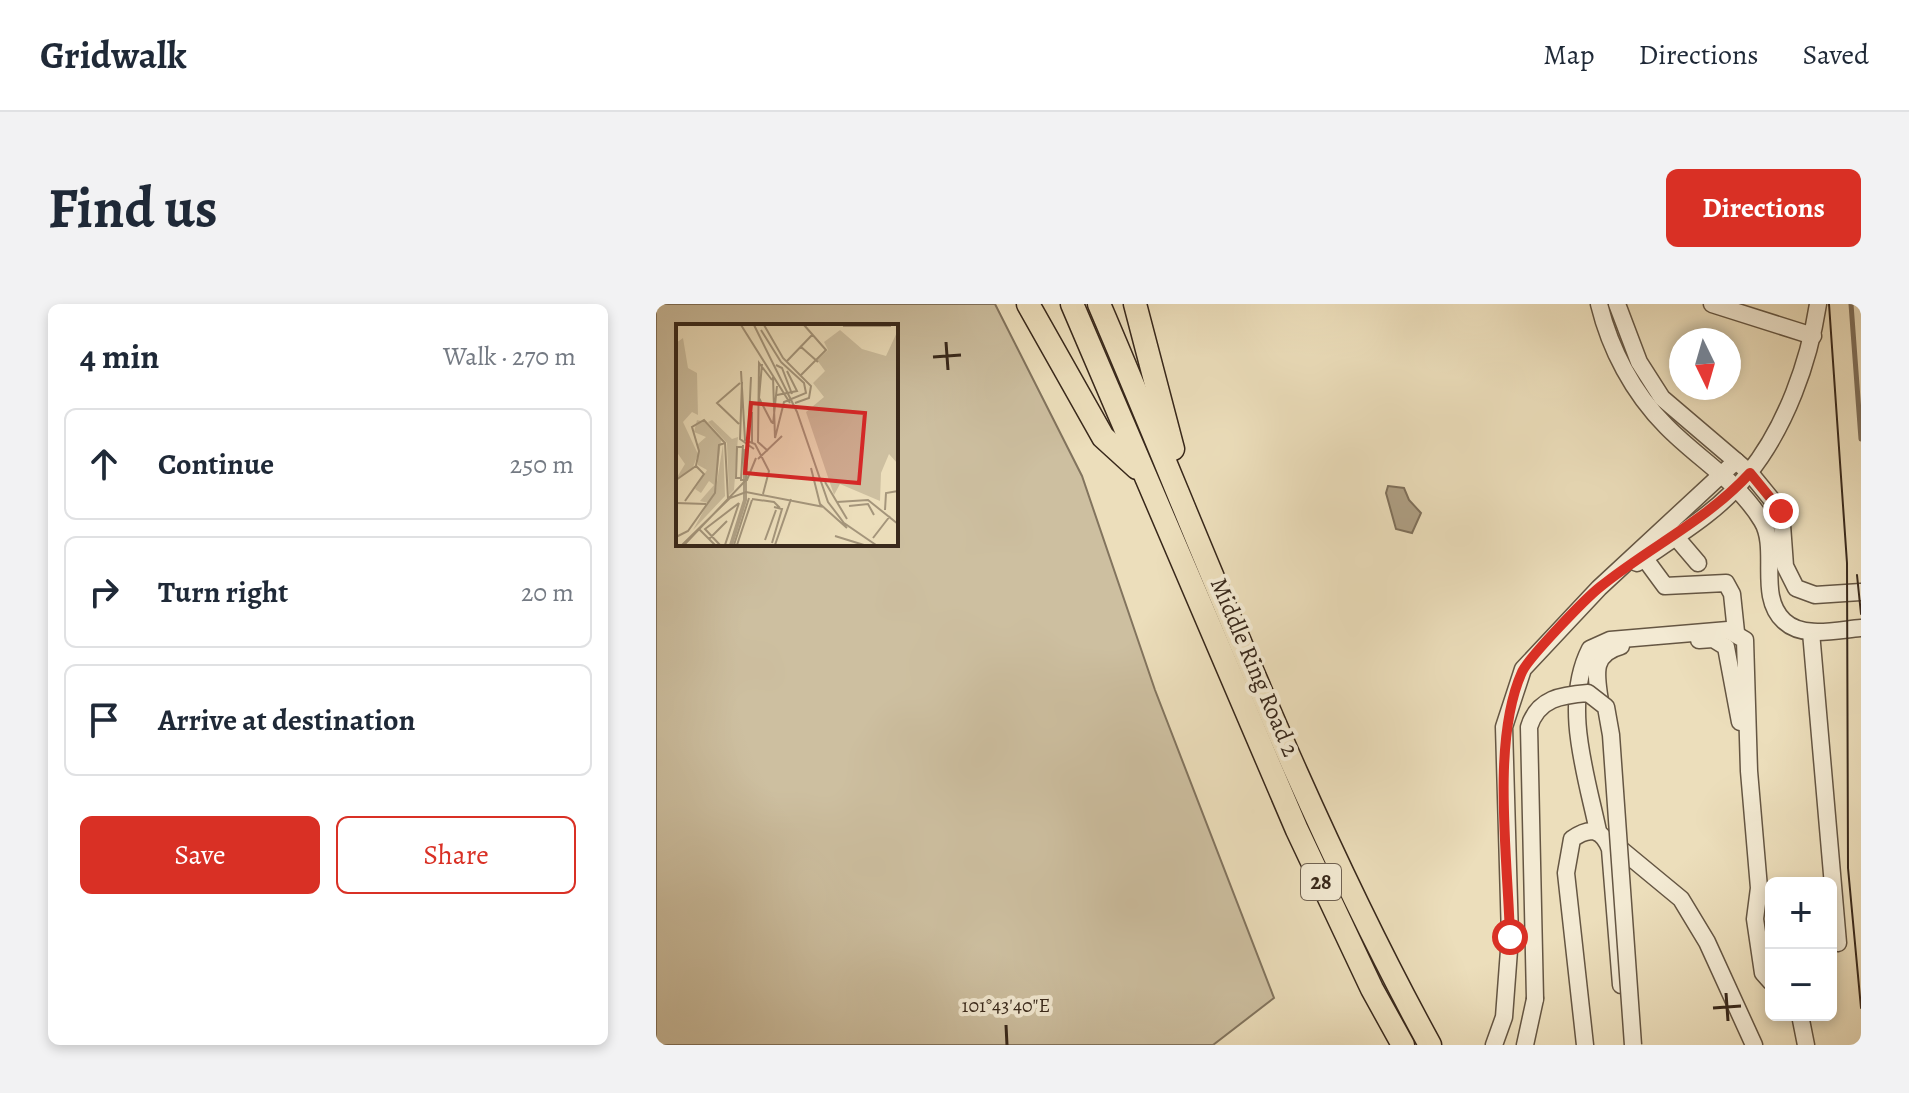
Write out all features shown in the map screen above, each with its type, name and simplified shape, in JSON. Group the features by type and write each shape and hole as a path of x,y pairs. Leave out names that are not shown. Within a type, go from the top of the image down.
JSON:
{"highway":[{"path":"1028,304 1103,437 1144,474"},
{"name":"Middle Ring Road 2","path":"1072,304 1333,909 1403,1045"},
{"name":"Middle Ring Road 2","path":"1099,304 1280,731 1357,902 1430,1045"},
{"path":"1135,304 1193,524"}],"street":[{"path":"1599,304 1608,342 1649,407 1737,487 1764,524 1772,604 1782,620 1797,629 1811,632 1861,628"},
{"path":"1617,304 1639,362 1662,398 1750,473 1781,511 1785,566 1796,588 1815,595 1861,592"},
{"path":"1712,304 1813,336"},
{"path":"1494,1045 1504,1017 1510,937 1504,727 1523,669 1599,588 1671,531 1737,487 1750,473 1775,432 1811,348 1818,304"},
{"path":"1671,531 1736,461"},
{"path":"1671,531 1698,563"},
{"path":"1641,554 1663,585 1726,583 1732,594 1741,636 1759,888 1755,919 1765,975"},
{"path":"1811,632 1838,943"},
{"path":"1626,1045 1610,849 1601,833 1586,773 1576,689 1590,649 1610,640 1741,636"},
{"path":"1600,701 1596,662 1607,650 1713,639 1721,643 1731,664 1749,771"},
{"path":"1525,1045 1535,999 1529,727 1532,715 1554,697 1588,693 1606,707 1611,735 1633,1045"},
{"path":"1585,1045 1566,873 1572,839 1588,831 1601,833 1654,873 1681,899 1707,942 1754,1045"},
{"path":"1801,1021 1806,1045"}],"shaded area":[{"path":"656,304 995,304 1082,476 1155,690 1274,998 1213,1045 656,1045"},
{"path":"1388,486 1404,488 1409,500 1421,513 1412,533 1396,529 1386,493"}],"waterway":[{"path":"1851,304 1861,439"}],"tram line":[{"path":"1829,304 1847,563 1848,868 1861,1008"},
{"path":"1857,575 1861,614"}],"route":[{"path":"1510,937 1504,727 1523,669 1599,588 1676,537 1750,473 1781,511"}]}
